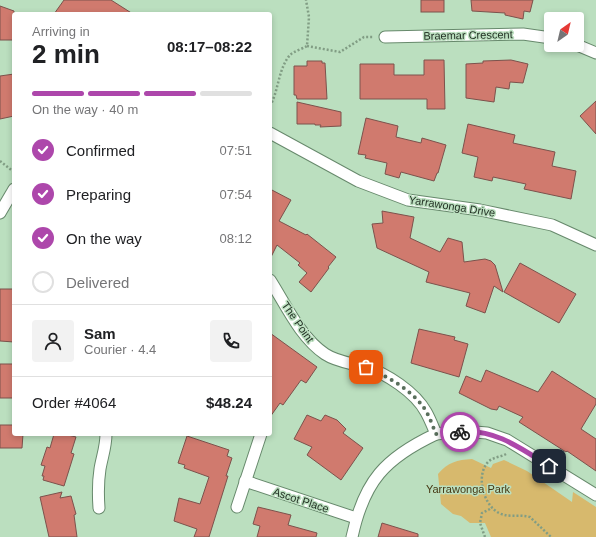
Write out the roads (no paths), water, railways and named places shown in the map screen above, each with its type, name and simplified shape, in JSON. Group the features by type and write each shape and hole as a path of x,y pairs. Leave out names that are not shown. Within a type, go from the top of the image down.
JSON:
{"street":[{"name":"Braemar Crescent","path":"385,37 522,34 544,37"},
{"path":"584,48 596,53"},
{"name":"Yarrawonga Drive","path":"272,134 358,181 408,200 480,210 552,225 596,245"},
{"path":"0,213 12,192"},
{"name":"The Point","path":"272,283 314,346 338,361 366,367 382,374 406,389 426,410 436,434"},
{"path":"352,537 356,518 368,489 379,472 394,458 413,445 436,434 463,431 487,433 514,444 596,495"},
{"path":"99,508 98,486 100,467 106,448 106,436"},
{"path":"237,507 260,436"},
{"name":"Ascot Place","path":"245,481 356,518"}],"park label":[{"name":"Yarrawonga Park","path":"468,489"}]}
